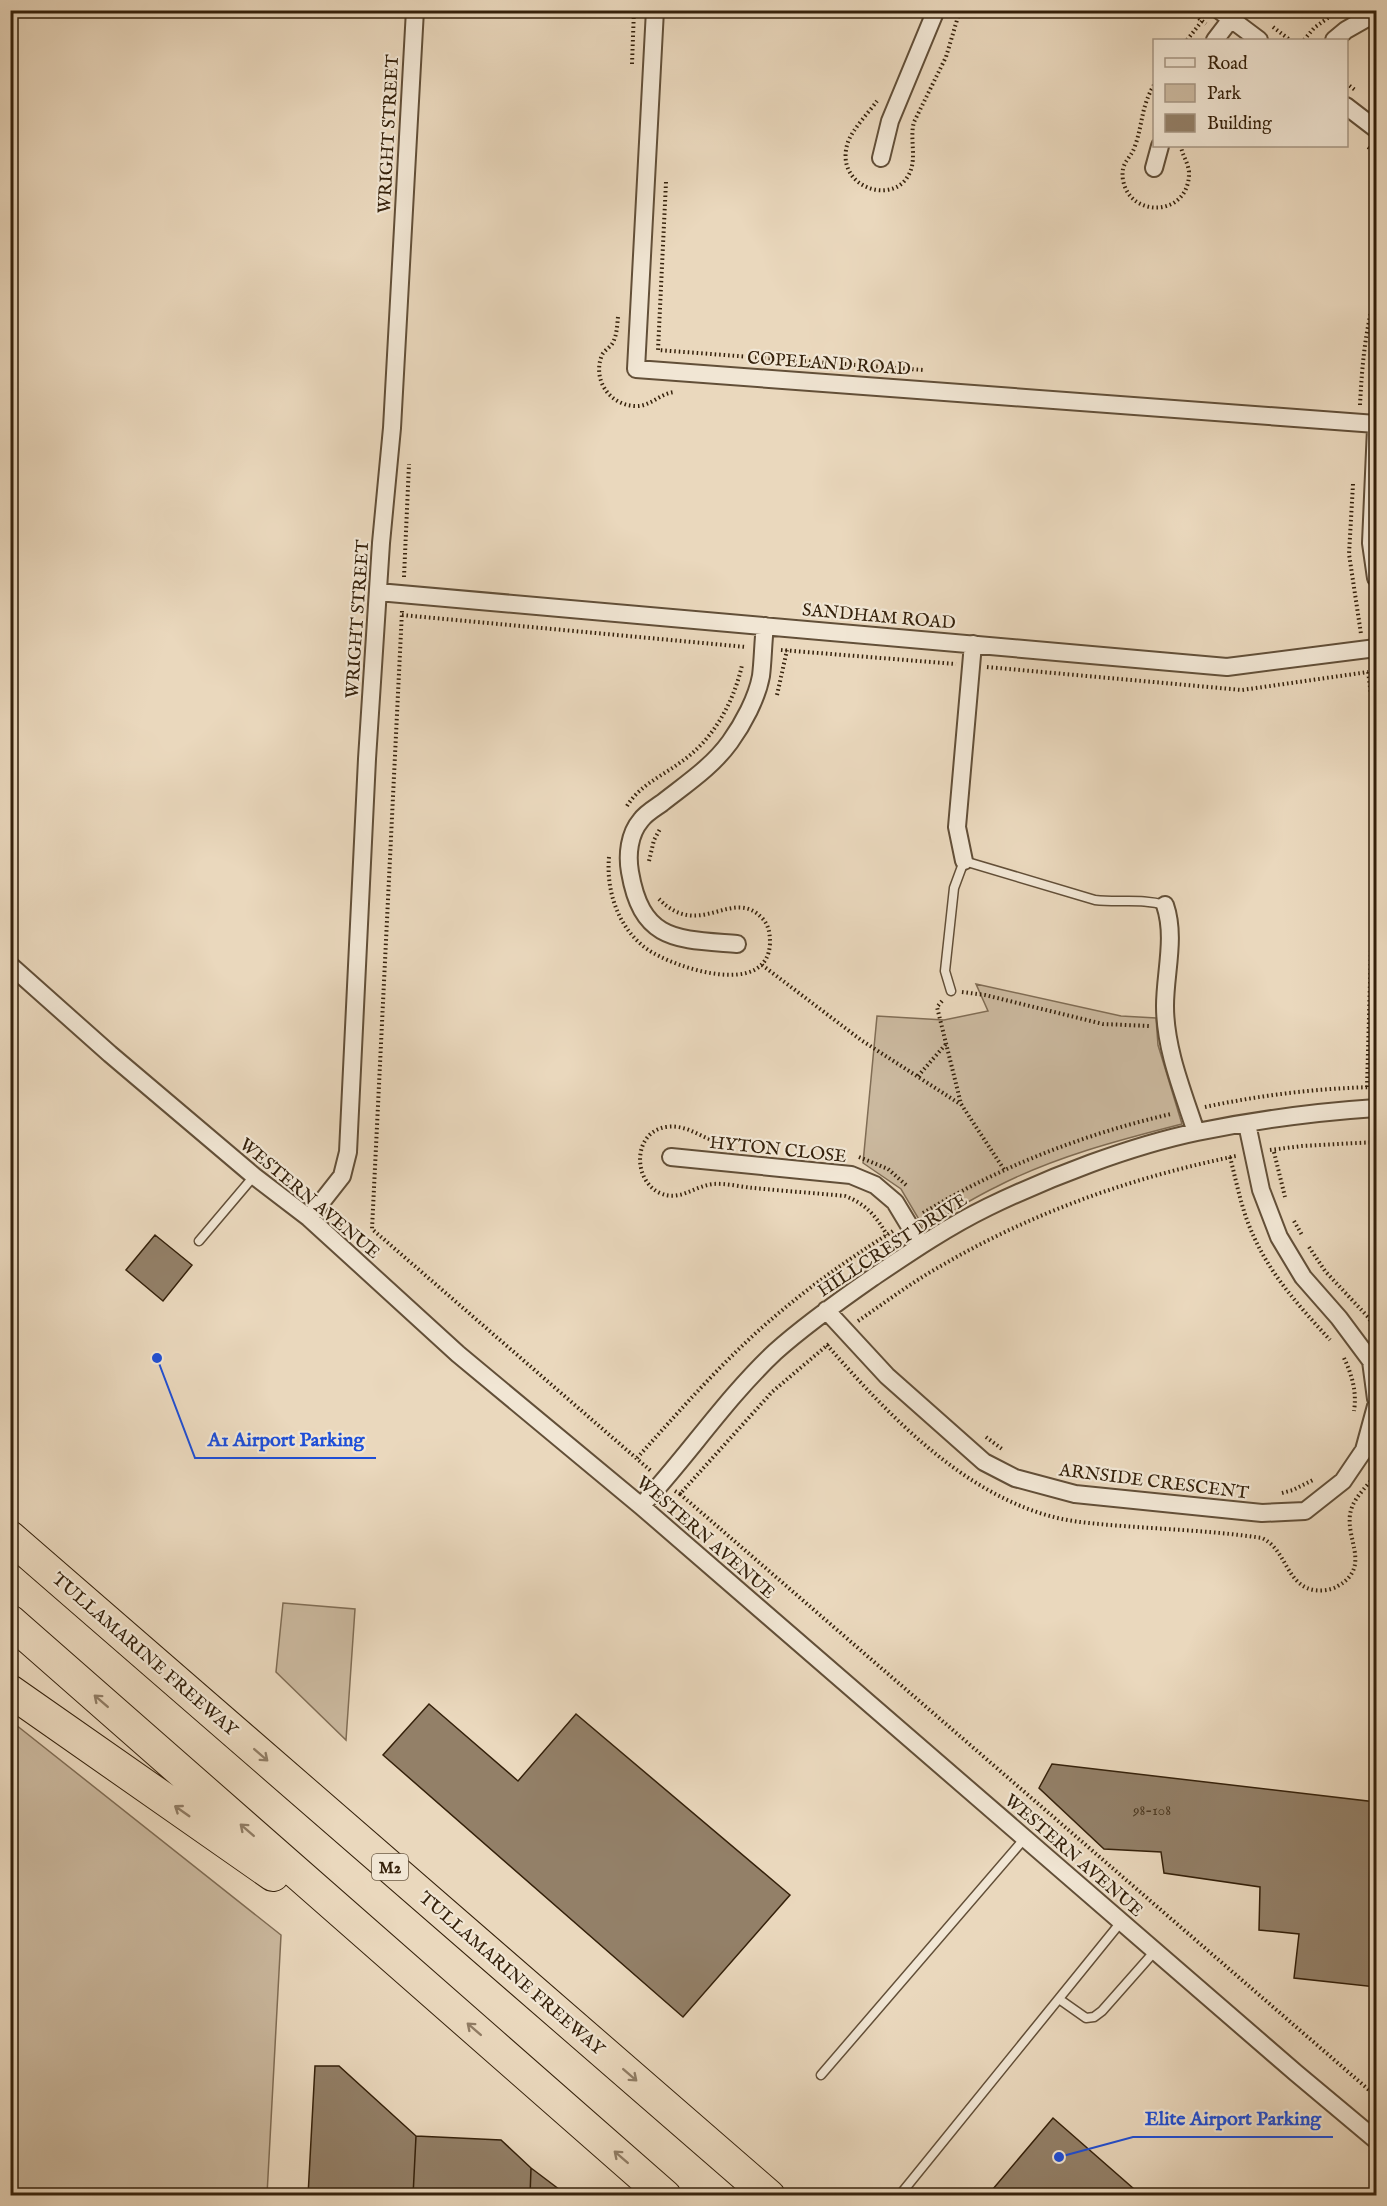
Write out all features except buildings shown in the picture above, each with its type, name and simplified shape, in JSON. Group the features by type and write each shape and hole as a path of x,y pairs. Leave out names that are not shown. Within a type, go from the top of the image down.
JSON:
{"highway":[{"name":"TULLAMARINE FREEWAY","path":"10,1537 769,2196"},
{"path":"10,1621 665,2196"},
{"path":"10,1691 402,1965"}],"street":[{"name":"WRIGHT STREET","path":"309,1218 342,1176 348,1152 367,759 392,416 415,10"},
{"name":"COPELAND ROAD","path":"654,10 636,369 1359,422 1377,426"},
{"path":"881,158 890,121 936,10"},
{"path":"1335,39 1346,30 1377,13"},
{"path":"1215,39 1225,15 1258,39"},
{"path":"1348,107 1377,129"},
{"path":"1154,168 1160,147"},
{"path":"1377,426 1371,543 1377,578"},
{"name":"SANDHAM ROAD","path":"378,592 1227,667 1371,649"},
{"path":"737,944 684,939 666,933 652,923 644,914 634,894 628,860 631,838 640,820 714,762 731,741 746,715 761,678 765,626"},
{"path":"964,861 957,827 973,644"},
{"path":"1165,905 1171,920 1165,1007 1169,1046 1196,1132"},
{"name":"WESTERN AVENUE","path":"10,964 110,1054 254,1176 309,1218 458,1354 641,1506 1121,1922 1377,2140"},
{"name":"HILLCREST DRIVE","path":"641,1506 734,1394 775,1352 826,1310 921,1245 988,1207 1060,1175 1136,1149 1196,1132 1302,1115 1377,1108"},
{"path":"1247,1124 1261,1190 1279,1237 1303,1277 1339,1318 1371,1361 1377,1399"},
{"name":"HYTON CLOSE","path":"671,1157 851,1175 875,1185 895,1202 921,1245"},
{"name":"ARNSIDE CRESCENT","path":"826,1310 887,1376 984,1462 1015,1478 1075,1494 1262,1513 1305,1511 1343,1481 1364,1450 1377,1406"}],"lane":[{"path":"951,991 945,971 954,888 964,861 1095,900 1115,903 1151,901 1165,905"},
{"path":"200,1241 254,1176"},
{"path":"821,2075 1025,1838"},
{"path":"899,2196 1121,1922"},
{"path":"1059,1999 1086,2018 1094,2017 1102,2011 1155,1951"}],"path":[{"path":"631,69 634,10"},
{"path":"1188,39 1202,21"},
{"path":"667,174 658,350 932,370"},
{"path":"1359,422 1364,345 1369,316 1377,293"},
{"path":"619,313 616,336 603,353 600,366 603,388 616,400 634,406 644,405 664,393 675,392"},
{"path":"409,459 372,1229 1377,2096"},
{"path":"1354,475 1349,554 1360,631 1371,649 1376,735 1367,1087"},
{"path":"404,576 416,577"},
{"path":"1350,633 1360,631"},
{"path":"625,808 645,785 683,761 699,747 716,726 729,705 740,676 746,646"},
{"path":"774,702 787,650"},
{"path":"648,869 654,840 660,829 668,822"},
{"path":"609,850 609,891 615,909 646,948 668,961 731,976 749,974 762,965 770,949 769,930 765,921 755,911 729,907 700,917 687,916 672,910 659,900 655,893"},
{"path":"762,965 861,1040 961,1104"},
{"path":"1005,1171 961,1104 937,1007 951,991 985,995 1102,1024 1167,1026"},
{"path":"918,1076 946,1044"},
{"path":"680,1494 772,1392 844,1330 946,1263 1021,1225 1083,1198 1139,1179 1230,1157 1302,1146 1377,1142"},
{"path":"1273,1150 1286,1200"},
{"path":"1230,1157 1242,1206 1254,1237 1278,1280 1335,1345"},
{"path":"1293,1218 1325,1271 1368,1317 1377,1330"},
{"path":"862,1318 869,1327"},
{"path":"1340,1351 1350,1371 1354,1388 1353,1414"},
{"path":"981,1433 1011,1454"},
{"path":"1273,1495 1293,1490 1315,1479"}],"green space":[{"path":"976,984 1121,1016 1156,1018 1158,1045 1182,1124 1111,1143 1018,1176 924,1228 901,1189 863,1163 877,1016 944,1020 988,1011"},
{"path":"283,1603 355,1609 346,1740 276,1672"},
{"path":"11,1721 281,1935 267,2195 11,2195"}],"place":[{"name":"A1 Airport Parking","path":"157,1358"},
{"name":"Elite Airport Parking","path":"1059,2157"}]}
